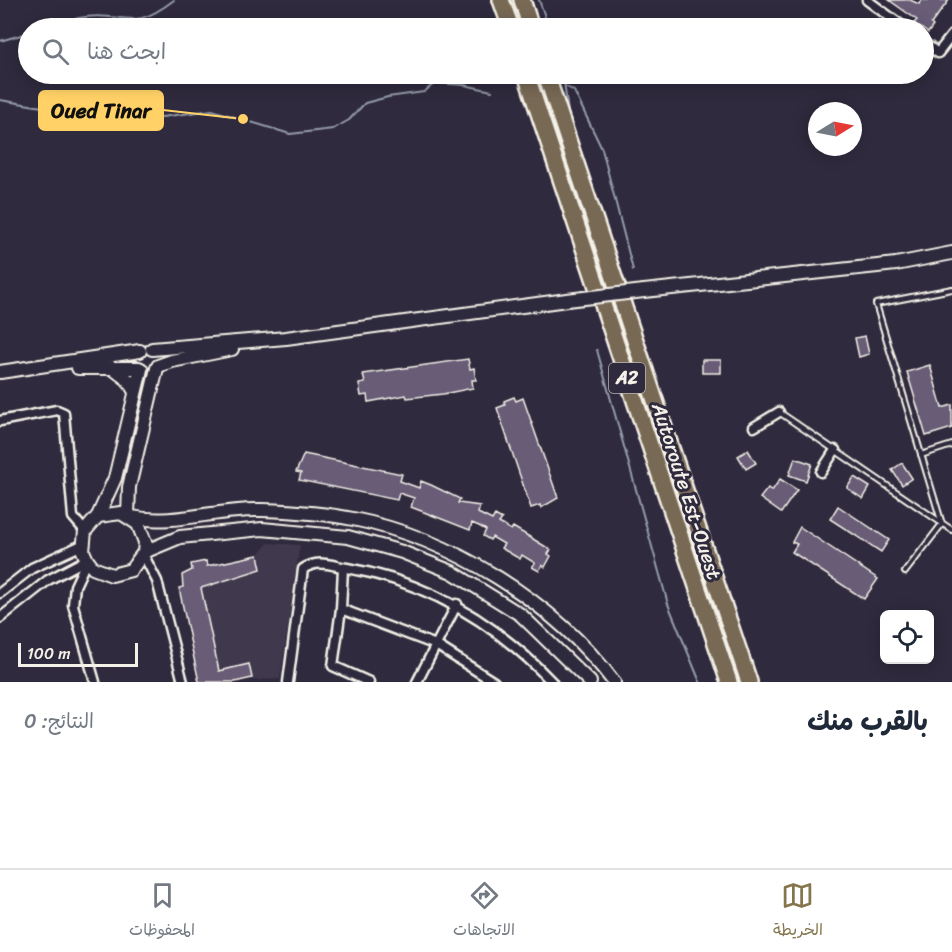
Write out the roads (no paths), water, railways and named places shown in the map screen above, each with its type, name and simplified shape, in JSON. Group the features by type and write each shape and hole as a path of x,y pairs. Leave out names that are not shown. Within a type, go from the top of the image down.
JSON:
{"highway":[{"path":"501,0 507,18"},
{"path":"522,0 528,18"},
{"name":"Autoroute Est-Ouest","path":"529,84 729,682"},
{"name":"Autoroute Est-Ouest","path":"549,84 749,682"}],"main road":[{"path":"32,369 146,350 286,338 412,323 567,300 896,264 952,253"},
{"path":"0,372 110,367 140,369 149,372 185,358 286,338"},
{"path":"143,553 143,533 129,517 128,493 159,356 146,350"},
{"path":"146,350 136,361 140,369 115,478 98,516 85,531 82,545 87,560 93,568 112,575 131,570 143,553 180,537 262,529 348,537 402,552 452,572 520,615 590,682"},
{"path":"152,386 164,373 185,358"},
{"path":"110,367 128,380 135,392"},
{"path":"98,516 113,512 129,517 156,520 260,510 352,519 408,534 460,556 532,600 601,664 614,682"}],"street":[{"path":"867,0 891,18"},
{"path":"934,50 938,53 952,35"},
{"path":"0,421 57,410 64,413 73,517 85,531"},
{"path":"754,427 779,412"},
{"path":"821,472 835,450"},
{"path":"0,593 32,568 82,545"},
{"path":"143,553 157,581 183,682"},
{"path":"0,618 48,580 87,560"},
{"path":"87,560 75,586 73,605 95,682"},
{"path":"288,682 303,569 318,562 411,584 457,604 531,659 552,682"},
{"path":"343,568 341,609 333,666 369,682"},
{"path":"417,682 457,604"},
{"path":"341,609 436,645 494,682"}],"lane":[{"path":"942,524 876,304 952,288"},
{"path":"779,412 952,530"},
{"path":"921,455 952,445"},
{"path":"905,572 942,524"}],"waterway":[{"path":"141,18 160,10 174,0"},
{"path":"539,0 545,18"},
{"path":"80,18 99,16 120,18"},
{"path":"0,41 18,36"},
{"path":"0,100 42,107 112,124 212,110 290,134 333,129 349,120 365,103 424,92 434,84"},
{"path":"450,84 492,91"},
{"path":"564,84 569,120"},
{"path":"565,86 574,91 602,149 633,270"},
{"path":"597,350 668,604 700,682"}],"place":[{"name":"Oued Tinar","path":"243,119"}]}
